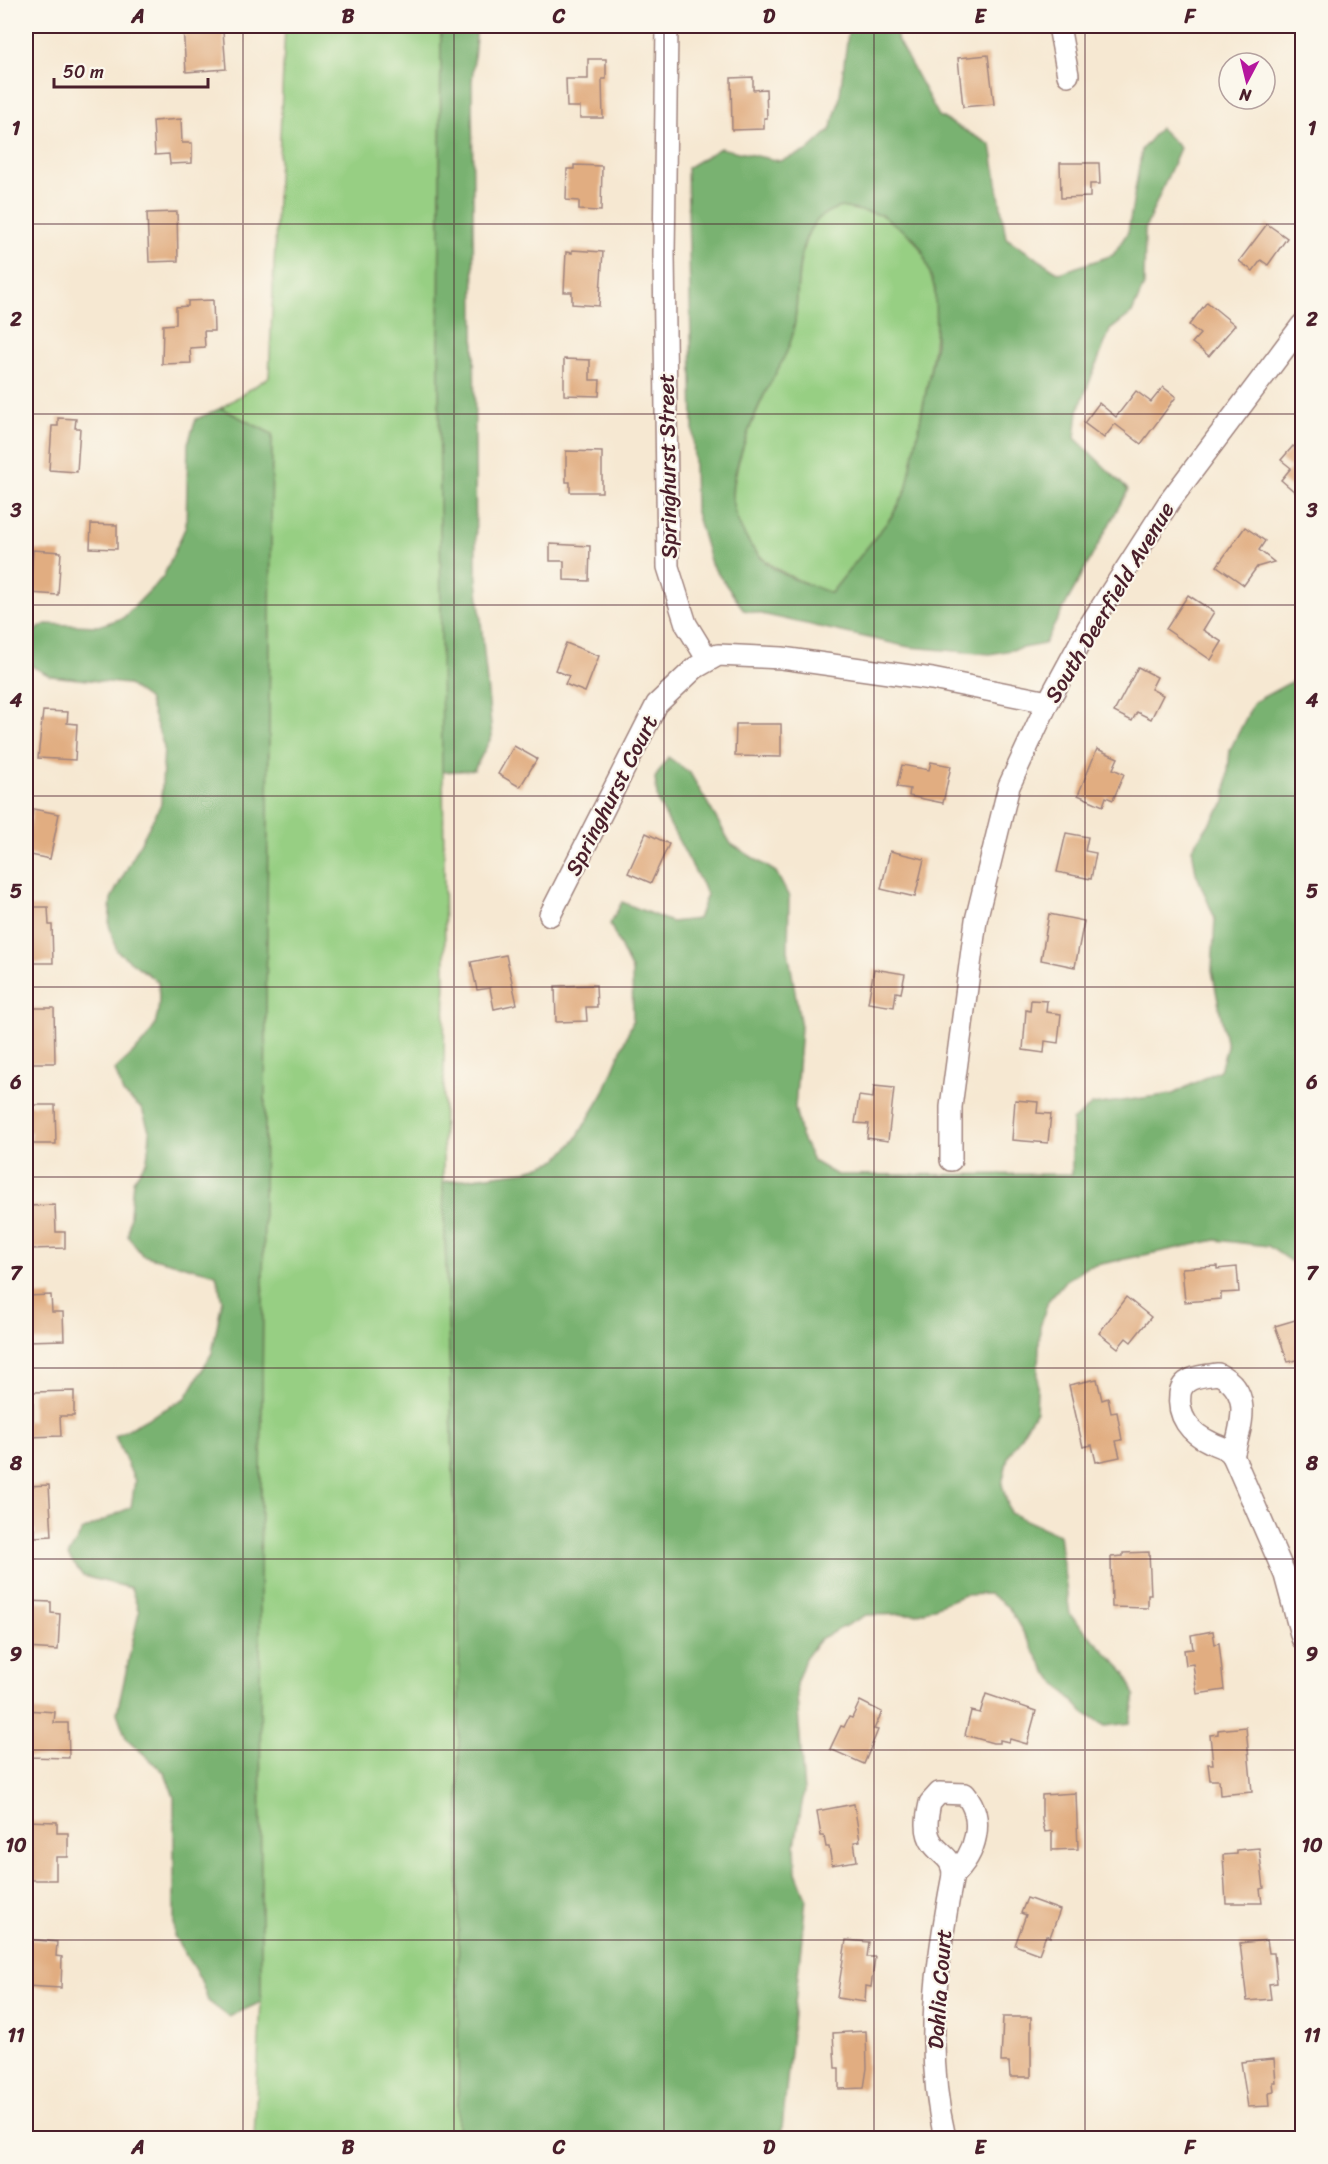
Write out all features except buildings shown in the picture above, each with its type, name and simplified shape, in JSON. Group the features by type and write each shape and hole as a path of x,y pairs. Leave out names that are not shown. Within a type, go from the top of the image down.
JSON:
{"street":[{"name":"Springhurst Street","path":"667,26 664,254 668,567 686,624 708,660"},
{"path":"1059,26 1068,75"},
{"name":"South Deerfield Avenue","path":"951,1160 951,1107 976,920 1009,786 1048,702 1088,628 1169,502 1302,325"},
{"path":"708,660 718,655 782,658 932,679 1048,702"},
{"name":"Springhurst Court","path":"550,915 657,704 695,668 708,660"},
{"path":"1233,1456 1285,1575 1302,1638"},
{"name":"Dahlia Court","path":"945,2139 940,2117 932,2036 938,1957 953,1875"}],"green space":[{"path":"285,26 441,26 439,370 445,961 443,1182 459,1632 458,2138 254,2138 261,2002 260,1582 272,434 221,408 269,377"},
{"path":"441,26 477,26 472,82 476,569 492,736 474,770 442,772 439,370"},
{"path":"849,26 898,26 897,39 939,116 991,145 1006,238 1059,273 1113,255 1128,232 1142,149 1160,128 1180,148 1145,229 1144,285 1132,313 1110,330 1078,411 1075,438 1128,490 1044,644 990,654 909,647 744,610 711,564 695,509 687,168 720,148 780,161 807,151 830,130 839,102","holes":["841,207 881,215 914,238 922,250 935,289 936,343 906,491 892,516 831,593 777,571 762,559 746,538 738,520 733,502 733,484 753,420 791,341 800,260 804,242 812,227 824,215"]},
{"path":"841,207 881,215 905,231 922,251 932,275 936,301 932,357 907,486 880,533 831,593 788,575 764,559 744,536 733,505 734,486 744,445 768,386 792,338 801,259 808,234 813,224 821,216"},
{"path":"221,408 272,434 260,1582 261,2002 229,2017 208,2001 200,1978 174,1936 174,1797 165,1773 126,1738 117,1713 139,1612 131,1588 83,1576 68,1556 82,1531 131,1507 135,1481 115,1436 186,1398 212,1353 222,1300 216,1274 142,1255 128,1236 133,1181 147,1160 150,1133 142,1109 123,1093 115,1070 151,1033 158,1012 158,982 117,951 109,925 111,899 161,804 164,747 148,699 127,684 50,676 26,663 26,636 46,624 98,626 123,618 163,577 186,526 188,443 196,419"},
{"path":"1302,676 1302,1269 1268,1246 1216,1240 1087,1267 1065,1281 1048,1301 1040,1327 1036,1411 1008,1457 1002,1484 1010,1513 1059,1535 1070,1615 1125,1672 1135,1695 1130,1723 1105,1726 1084,1713 1047,1673 1009,1608 990,1594 964,1595 917,1614 866,1615 820,1639 805,1659 796,1684 804,1792 795,1845 796,1872 806,1898 781,2138 458,2138 459,1632 443,1182 526,1171 557,1160 576,1139 603,1094 633,1021 632,971 610,924 622,902 671,922 698,919 707,894 658,802 655,778 668,757 690,773 731,844 776,872 789,897 788,950 801,1027 795,1108 801,1136 813,1161 837,1175 1072,1174 1072,1121 1092,1105 1173,1094 1220,1070 1227,1047 1212,970 1215,919 1196,873 1192,848 1225,802 1230,750 1254,702"}]}
